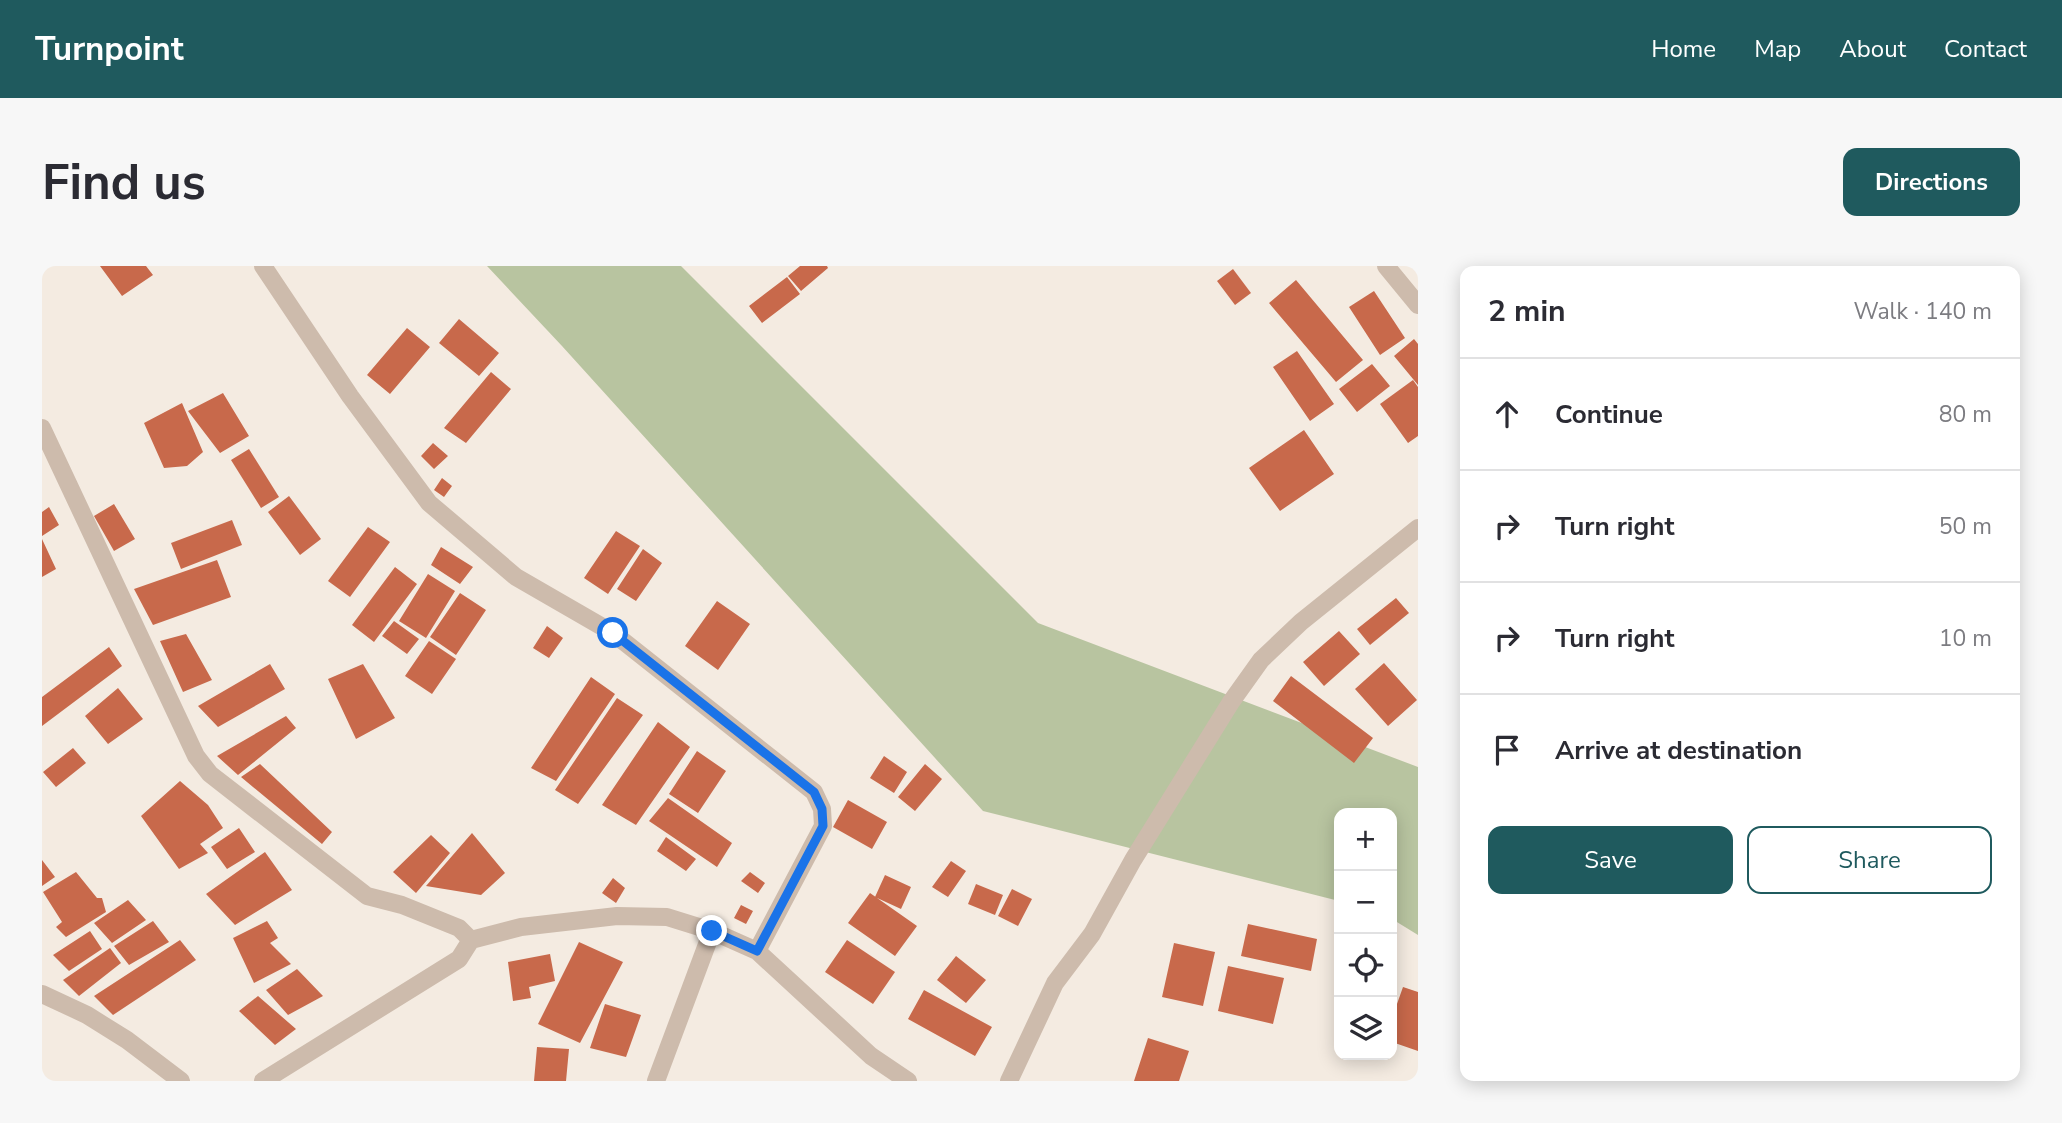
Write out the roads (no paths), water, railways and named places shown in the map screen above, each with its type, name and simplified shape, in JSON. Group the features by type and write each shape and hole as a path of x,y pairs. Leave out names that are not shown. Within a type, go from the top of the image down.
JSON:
{"street":[{"path":"263,266 350,396 429,503 516,577 613,633 814,792 822,809 823,826 757,951"},
{"path":"1386,266 1418,305"},
{"path":"42,428 196,756 210,774 367,896 402,905 459,928 471,940"},
{"path":"1009,1081 1055,983 1092,934 1147,837 1231,702 1261,660 1301,622 1418,528"},
{"path":"263,1081 458,959 471,940 521,927 617,916 667,917 712,931 757,951 871,1056 908,1081"},
{"path":"656,1081 712,931"},
{"path":"42,995 87,1015 127,1040 181,1081"}]}
